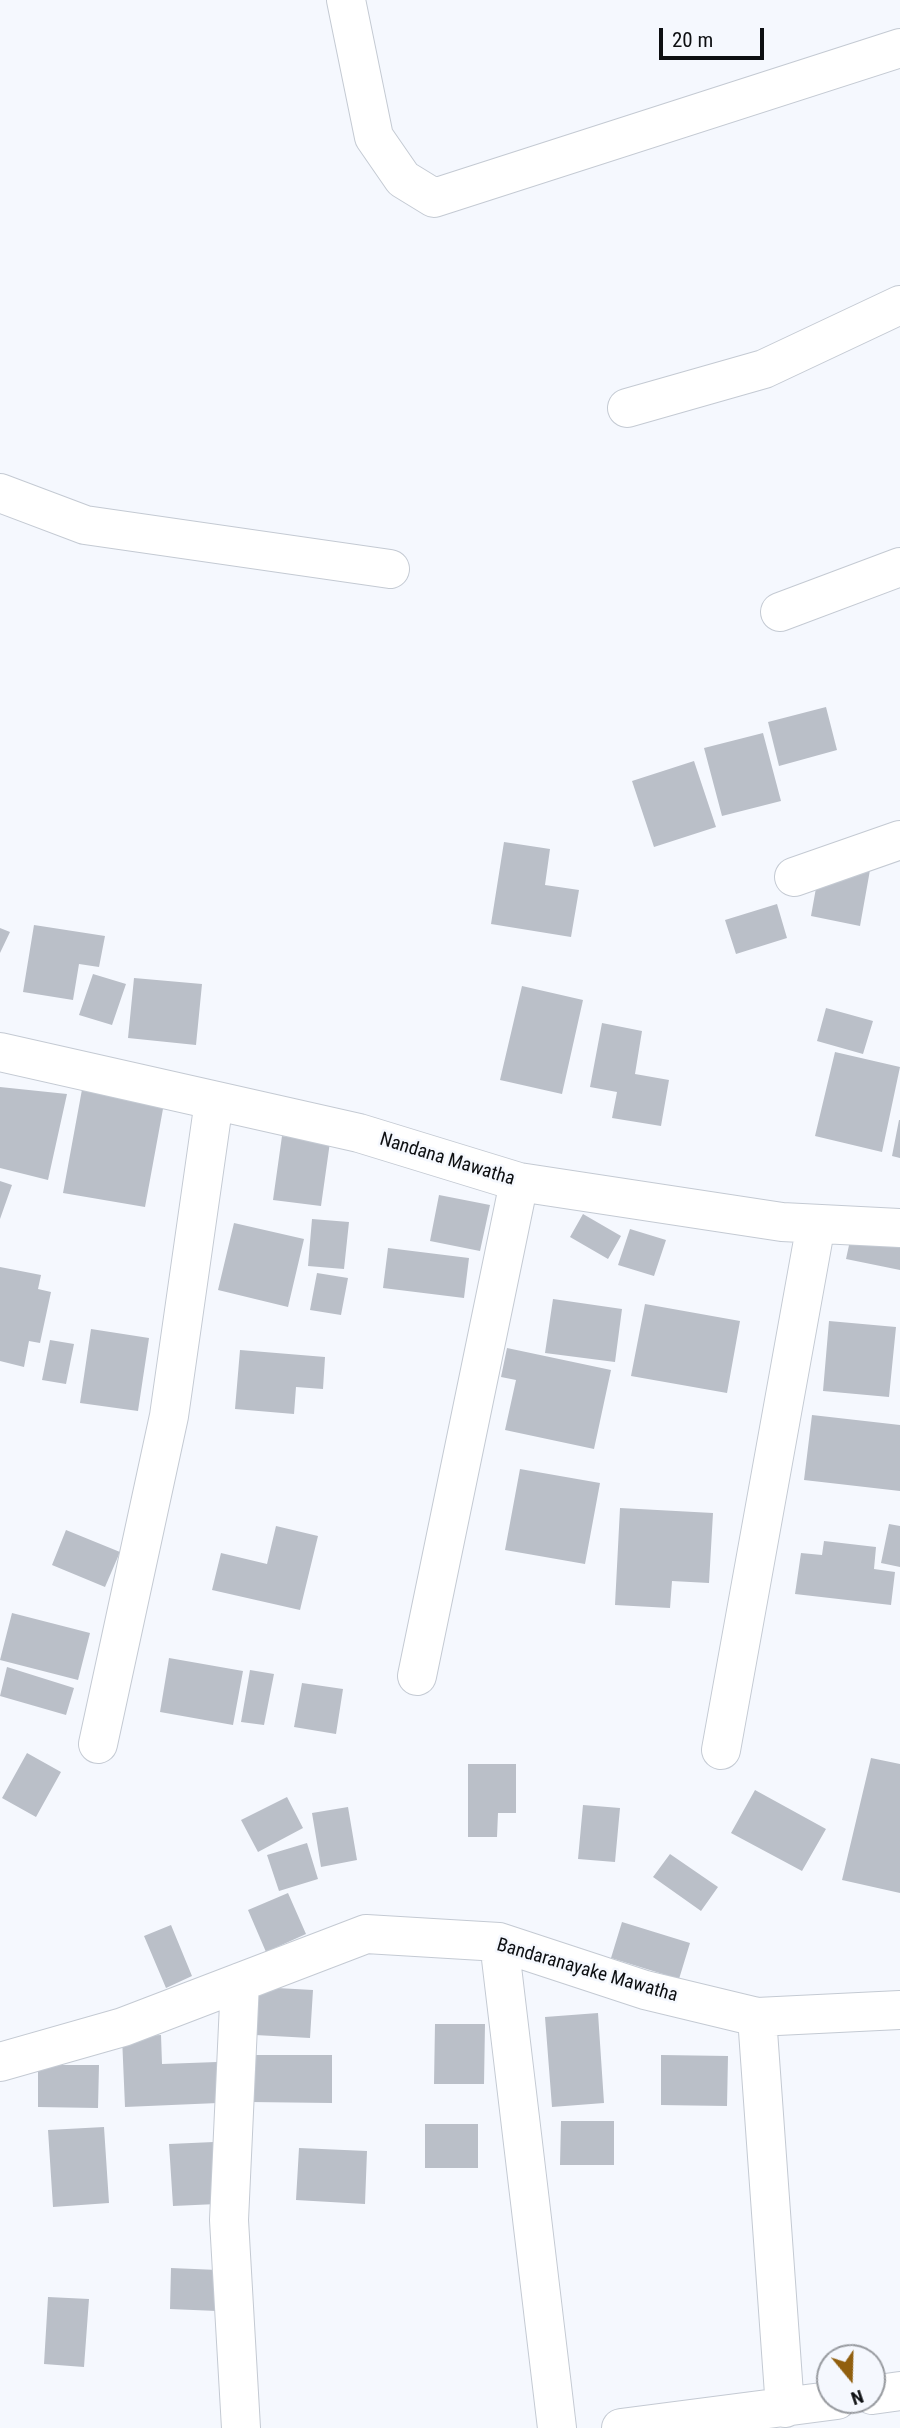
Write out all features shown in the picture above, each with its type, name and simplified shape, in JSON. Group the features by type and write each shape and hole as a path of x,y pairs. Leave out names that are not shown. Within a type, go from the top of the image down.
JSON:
{"street":[{"path":"346,0 374,137 403,179 434,198 900,48"},
{"path":"627,408 764,369 900,305"},
{"path":"0,493 85,525 390,569"},
{"path":"780,612 900,567"},
{"path":"794,877 900,840"},
{"name":"Nandana Mawatha","path":"0,1052 359,1133 520,1182 782,1222 900,1228"},
{"path":"98,1744 169,1416 214,1101"},
{"path":"417,1676 520,1182"},
{"path":"721,1750 816,1224"},
{"name":"Bandaranayake Mawatha","path":"0,2062 123,2027 366,1934 499,1942 645,1990 757,2017 900,2010"},
{"path":"499,1942 557,2428"},
{"path":"240,1982 229,2220 241,2428"},
{"path":"757,2017 785,2407"},
{"path":"621,2428 662,2420 816,2403"}],"building":[{"path":"826,707 837,750 779,766 768,722"},
{"path":"763,733 781,801 722,816 704,748"},
{"path":"694,761 716,827 654,847 632,781"},
{"path":"504,842 550,849 545,885 579,890 571,937 491,924"},
{"path":"821,860 870,870 860,926 811,916"},
{"path":"777,904 787,938 736,954 725,920"},
{"path":"34,925 105,936 99,967 79,964 73,1000 23,992"},
{"path":"0,928 10,932 0,953"},
{"path":"93,974 126,984 112,1025 79,1015"},
{"path":"134,978 202,984 196,1045 128,1038"},
{"path":"522,986 583,1000 562,1094 500,1080"},
{"path":"826,1008 873,1021 863,1054 817,1041"},
{"path":"602,1023 642,1031 635,1074 669,1080 661,1126 612,1118 617,1092 590,1087"},
{"path":"835,1052 900,1067 882,1152 815,1136"},
{"path":"83,1084 165,1098 145,1207 63,1193"},
{"path":"0,1087 67,1094 48,1180 0,1168"},
{"path":"900,1120 900,1158 892,1156"},
{"path":"282,1136 330,1142 321,1206 273,1200"},
{"path":"0,1181 12,1185 0,1219"},
{"path":"439,1195 490,1205 480,1251 430,1241"},
{"path":"856,1213 900,1222 900,1270 846,1259"},
{"path":"583,1214 621,1236 608,1259 570,1237"},
{"path":"312,1219 349,1222 344,1269 308,1266"},
{"path":"234,1223 304,1239 288,1307 218,1290"},
{"path":"630,1229 666,1240 654,1276 618,1265"},
{"path":"388,1248 469,1258 464,1298 383,1288"},
{"path":"0,1267 41,1275 38,1289 51,1292 40,1343 29,1341 24,1367 0,1361"},
{"path":"317,1273 348,1278 341,1315 310,1310"},
{"path":"553,1299 622,1309 615,1362 545,1353"},
{"path":"645,1304 740,1321 727,1393 631,1376"},
{"path":"829,1321 896,1327 889,1397 823,1391"},
{"path":"91,1329 149,1338 138,1411 80,1403"},
{"path":"50,1340 74,1344 66,1384 42,1380"},
{"path":"507,1348 611,1370 594,1449 505,1430 516,1380 501,1377"},
{"path":"240,1350 325,1357 323,1389 296,1387 294,1414 235,1409"},
{"path":"812,1415 900,1425 900,1491 804,1480"},
{"path":"520,1469 600,1483 585,1564 505,1550"},
{"path":"620,1508 713,1513 709,1583 672,1581 670,1608 615,1605"},
{"path":"889,1524 900,1526 900,1567 881,1563"},
{"path":"276,1526 318,1536 300,1610 212,1590 221,1553 267,1564"},
{"path":"66,1530 120,1552 105,1587 52,1565"},
{"path":"824,1541 876,1547 874,1569 895,1572 891,1605 795,1594 801,1553 822,1555"},
{"path":"12,1613 90,1633 78,1680 0,1660"},
{"path":"169,1658 243,1671 233,1725 160,1712"},
{"path":"7,1667 74,1688 66,1715 0,1696"},
{"path":"250,1670 274,1674 264,1725 241,1722"},
{"path":"302,1683 343,1689 336,1734 294,1727"},
{"path":"27,1753 61,1772 36,1817 2,1798"},
{"path":"871,1758 900,1764 900,1893 842,1880"},
{"path":"468,1764 516,1764 516,1813 498,1813 497,1837 468,1837"},
{"path":"755,1790 826,1829 802,1871 731,1833"},
{"path":"287,1797 303,1828 258,1852 241,1820"},
{"path":"583,1805 620,1808 615,1862 578,1859"},
{"path":"348,1807 357,1860 321,1867 312,1813"},
{"path":"307,1843 318,1879 279,1891 267,1855"},
{"path":"670,1854 718,1887 701,1911 653,1877"},
{"path":"288,1893 306,1934 266,1952 248,1910"},
{"path":"622,1922 690,1943 679,1979 611,1958"},
{"path":"171,1925 192,1976 166,1988 144,1936"},
{"path":"259,1987 313,1990 310,2038 255,2035"},
{"path":"598,2013 604,2103 552,2107 545,2017"},
{"path":"435,2024 485,2024 484,2084 434,2084"},
{"path":"161,2035 162,2064 217,2062 218,2103 125,2107 122,2037"},
{"path":"250,2055 332,2055 332,2103 250,2102"},
{"path":"661,2055 728,2056 727,2106 661,2105"},
{"path":"38,2065 99,2065 98,2108 38,2107"},
{"path":"561,2121 614,2121 614,2165 560,2165"},
{"path":"425,2124 478,2124 478,2168 425,2168"},
{"path":"104,2127 109,2203 53,2207 48,2130"},
{"path":"214,2142 217,2204 173,2206 169,2144"},
{"path":"299,2148 367,2151 365,2204 296,2200"},
{"path":"171,2268 218,2270 217,2311 170,2309"},
{"path":"48,2297 89,2299 84,2367 44,2364"}]}
